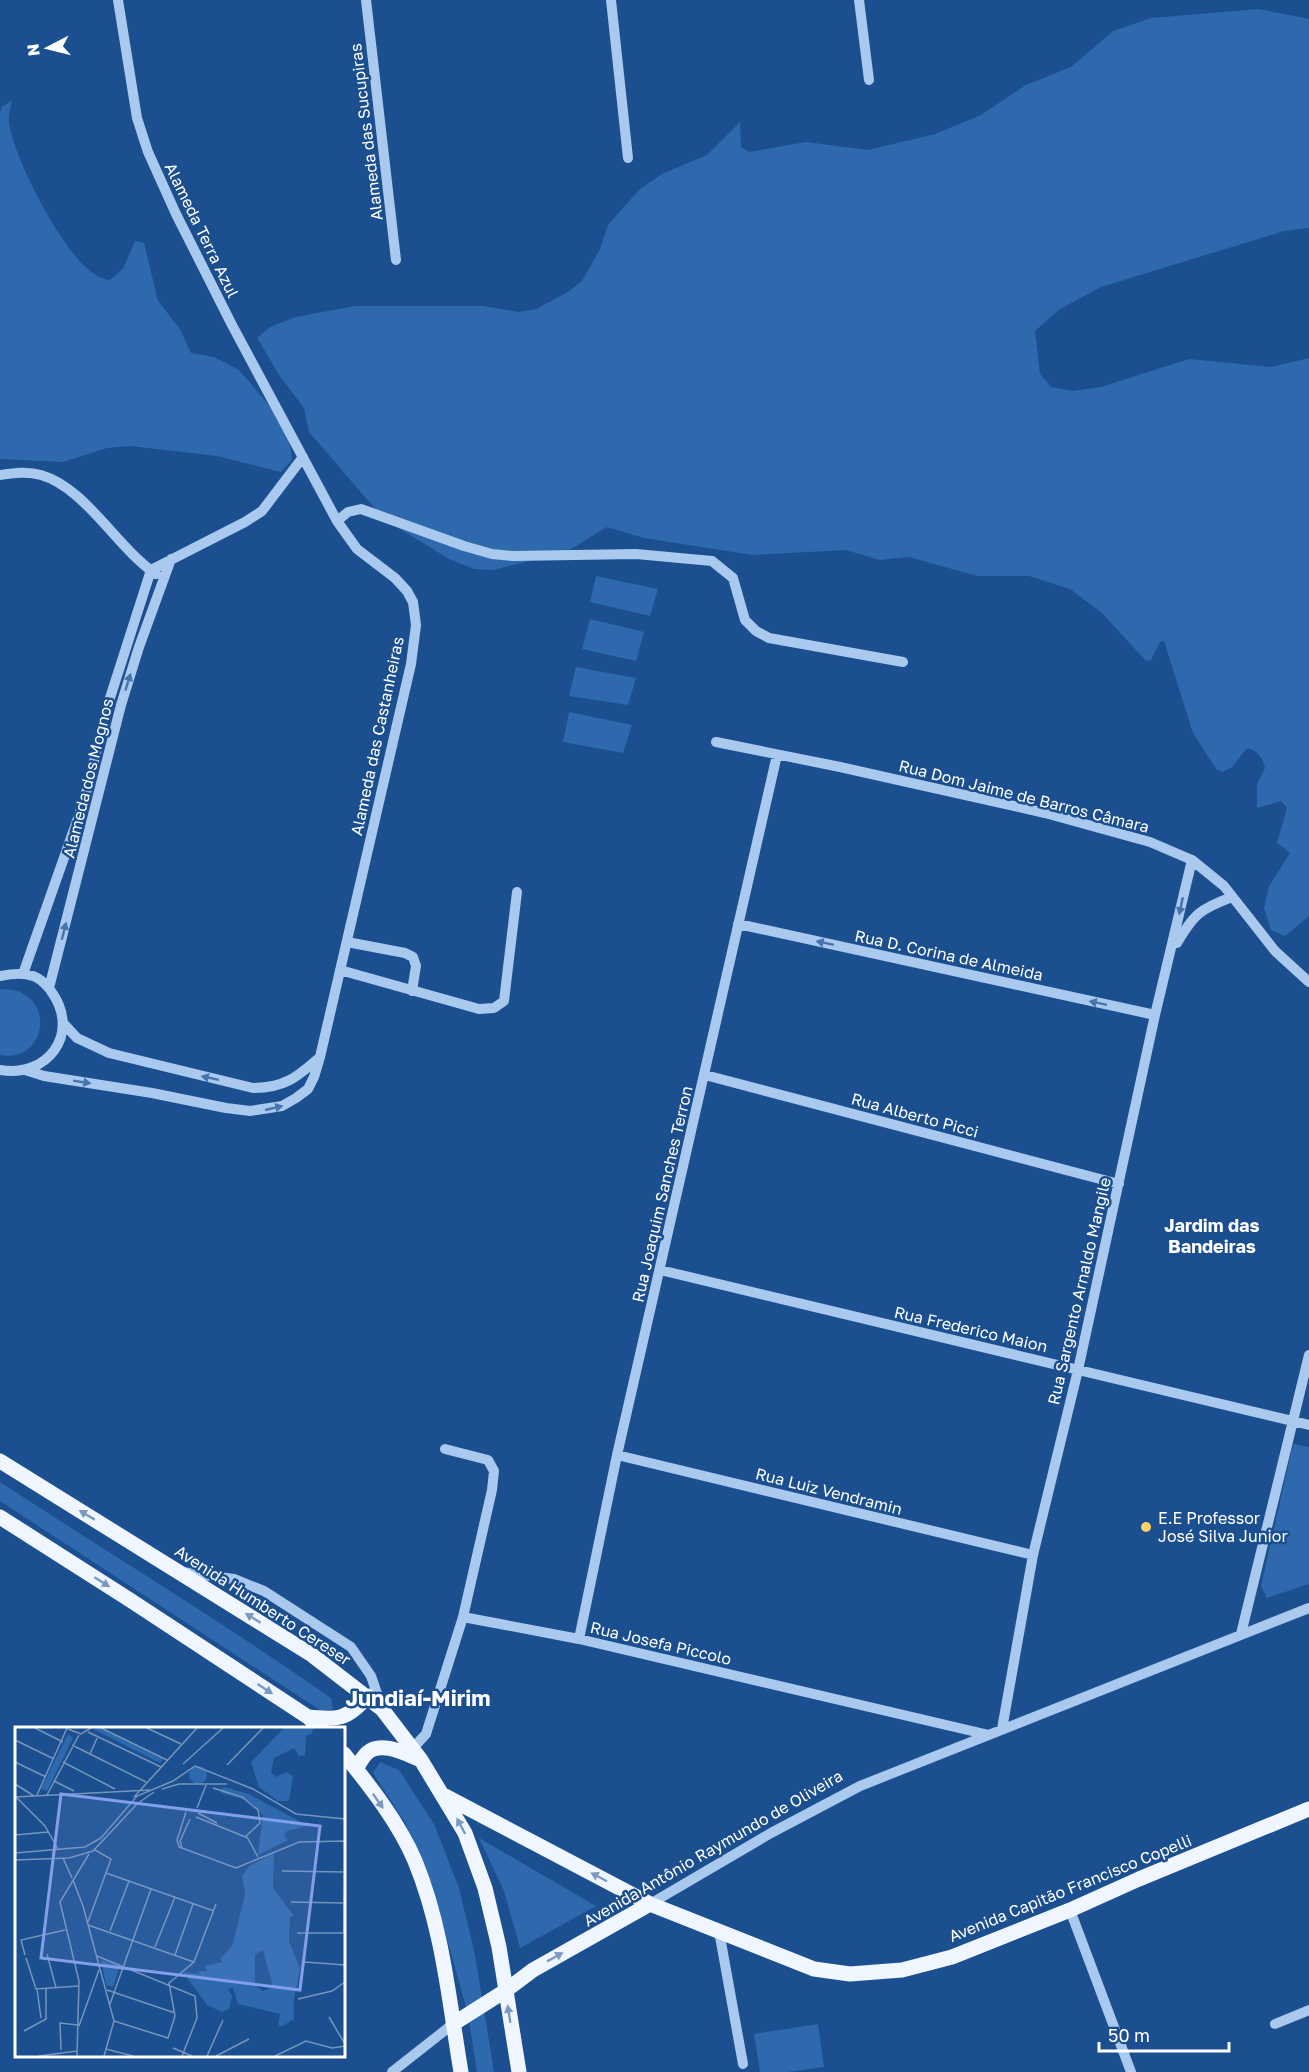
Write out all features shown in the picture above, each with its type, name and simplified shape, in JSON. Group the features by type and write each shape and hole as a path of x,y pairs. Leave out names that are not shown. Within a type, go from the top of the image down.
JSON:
{"main road":[{"name":"Avenida Humberto Cereser","path":"0,1461 312,1655 382,1709 417,1754 445,1796 465,1833 485,1888 499,1947 519,2072"},
{"path":"0,1517 308,1717 319,1727"},
{"path":"308,1717 334,1719 346,1716 368,1696"},
{"path":"356,1769 366,1754 379,1748 417,1754"},
{"path":"345,1755 398,1830 418,1870 430,1903 441,1946 461,2072"},
{"name":"Avenida Capitão Francisco Copelli","path":"445,1796 650,1904 814,1969 850,1974 902,1970 952,1957 1309,1809"},
{"name":"Avenida Antônio Raymundo de Oliveira","path":"453,2024 533,1970 650,1904"}],"street":[{"name":"Alameda Terra Azul","path":"118,0 137,118 147,152 217,295 303,458"},
{"name":"Alameda das Sucupiras","path":"366,0 396,260"},
{"path":"611,0 628,158"},
{"path":"859,0 869,80"},
{"name":"Alameda das Castanheiras","path":"0,1070 24,1071 250,1111 282,1106 308,1089 314,1077 321,1057 411,664 416,625 413,602 406,591 395,578 357,549 337,520 303,458"},
{"path":"151,570 262,511 303,458"},
{"path":"0,475 22,472 41,475 61,483 151,570 163,578"},
{"path":"337,520 348,512 361,509 492,554 513,556 636,554 712,561 733,579 745,620 756,631 769,638 903,662"},
{"name":"Alameda dos Mognos","path":"49,988 121,705 171,559"},
{"name":"Alameda dos Mognos","path":"23,974 84,801 109,701 151,570"},
{"name":"Rua Dom Jaime de Barros Câmara","path":"716,742 1045,813 1150,842 1192,860 1224,886 1275,951 1309,982"},
{"name":"Rua Joaquim Sanches Terron","path":"579,1639 617,1455 777,756"},
{"name":"Rua Sargento Arnaldo Mangile","path":"1002,1729 1033,1555 1078,1370 1155,1015 1192,860"},
{"path":"340,970 479,1009 494,1008 504,1001 517,892"},
{"path":"1172,951 1197,913 1232,897"},
{"name":"Rua D. Corina de Almeida","path":"738,924 1155,1015"},
{"path":"347,942 405,953 413,957 416,966 412,990"},
{"path":"0,976 23,974 34,976 49,988 60,1004 63,1023 60,1040 52,1054 40,1065 24,1071"},
{"path":"63,1023 77,1038 109,1053 253,1088 267,1088 292,1080 321,1057"},
{"name":"Rua Alberto Picci","path":"705,1075 1119,1184"},
{"name":"Rua Frederico Maion","path":"660,1270 1309,1425"},
{"path":"1241,1634 1309,1354"},
{"path":"417,1754 426,1734 463,1617 492,1490 494,1471 488,1460 445,1449"},
{"name":"Rua Luiz Vendramin","path":"617,1455 1033,1555"},
{"path":"180,1572 234,1579 264,1591 351,1647 371,1676 382,1709"},
{"name":"Avenida Antônio Raymundo de Oliveira","path":"650,1904 771,1833 860,1786 1309,1608"},
{"name":"Rua Josefa Piccolo","path":"463,1617 579,1639 989,1735"},
{"path":"1070,1910 1131,2072"},
{"path":"719,1932 743,2064"},
{"path":"1275,2024 1309,2010"},
{"name":"Avenida Antônio Raymundo de Oliveira","path":"392,2072 453,2024"}],"shaded area":[{"path":"1259,9 1309,19 1309,228 1284,231 1101,287 1060,309 1035,331 1040,374 1051,387 1073,391 1101,387 1189,359 1271,367 1309,358 1309,916 1285,936 1271,930 1264,908 1269,886 1290,853 1277,843 1287,808 1281,801 1257,808 1257,784 1265,768 1261,758 1254,751 1247,748 1232,767 1223,772 1217,770 1193,733 1164,641 1160,642 1151,660 1146,661 1102,613 1070,589 1029,576 977,576 909,557 879,560 846,550 752,555 644,538 607,527 568,551 493,570 474,569 449,559 384,519 309,432 304,408 279,375 257,338 270,327 296,317 355,306 483,306 519,312 536,309 568,292 582,281 600,249 608,225 640,189 662,174 707,155 740,122 741,147 749,152 806,142 868,150 935,134 981,115 1026,85 1071,67 1113,31 1151,18"},
{"path":"12,100 9,123 20,160 43,206 70,249 96,275 110,280 123,269 135,241 144,243 158,301 180,329 191,353 214,357 239,370 279,417 289,436 292,460 281,472 217,456 130,446 107,448 63,462 0,459 0,112 2,107"},
{"path":"596,576 658,589 650,616 590,602"},
{"path":"590,619 644,632 636,661 582,649"},
{"path":"576,667 636,678 628,705 569,696"},
{"path":"569,712 632,725 623,753 563,742"},
{"path":"0,990 21,992 32,1001 39,1013 40,1026 37,1038 28,1049 16,1055 0,1055"},
{"path":"1293,1444 1309,1447 1309,1584 1267,1598 1261,1586"},
{"path":"0,1482 290,1670 331,1698 333,1709 323,1712 0,1501"},
{"path":"380,1762 399,1770 434,1824 459,1888 475,1955 494,2072 477,2072 468,2014 431,1882 406,1824 373,1773"},
{"path":"479,1838 596,1906 520,1948 504,1891"},
{"path":"818,2024 824,2067 787,2072 760,2072 754,2034"}],"place":[{"name":"E.E Professor José Silva Junior","path":"1146,1527"}],"district":[{"name":"Jardim das Bandeiras","path":"1212,1235"},
{"name":"Jundiaí-Mirim","path":"418,1697"}]}
